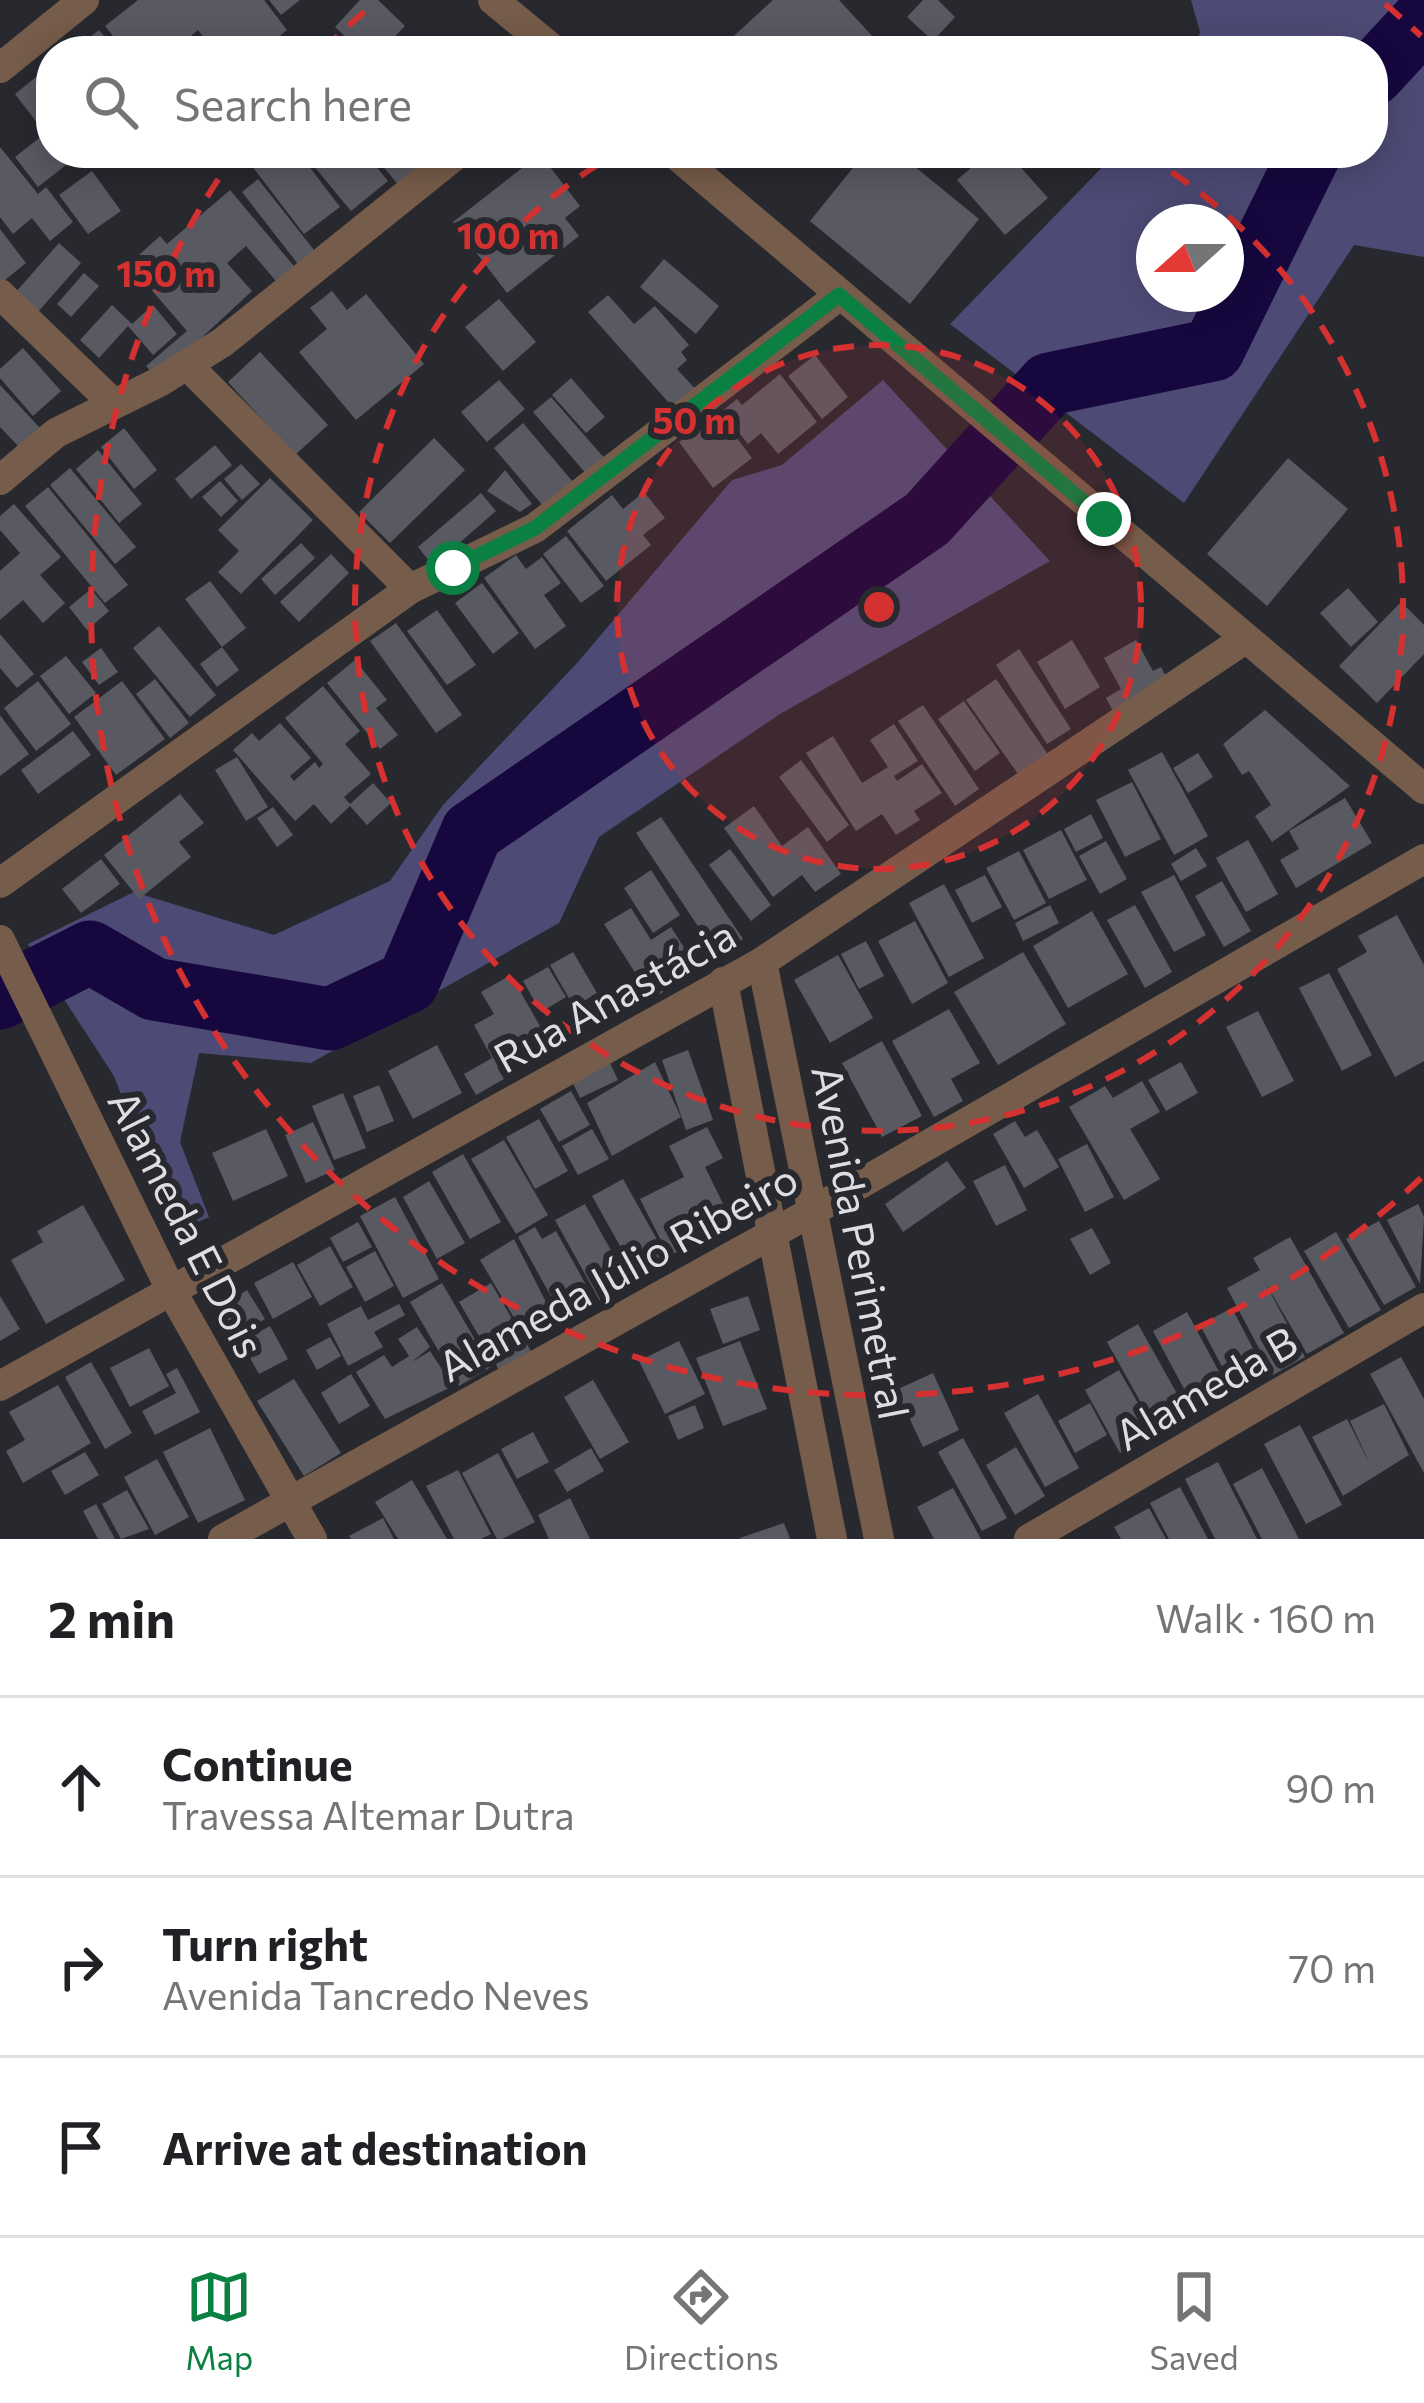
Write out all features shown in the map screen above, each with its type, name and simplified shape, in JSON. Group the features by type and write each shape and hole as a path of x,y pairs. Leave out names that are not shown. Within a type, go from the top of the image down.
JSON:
{"street":[{"path":"40,36 84,0"},
{"path":"493,0 537,36"},
{"path":"0,68 36,39"},
{"path":"0,480 56,433 188,366 439,168"},
{"path":"691,168 1423,786"},
{"path":"0,294 112,402"},
{"path":"0,883 410,589 535,528 839,295"},
{"path":"188,366 410,589"},
{"name":"Rua Anastácia","path":"0,1386 762,962 1245,639"},
{"name":"Alameda Júlio Ribeiro","path":"223,1539 815,1210 1424,859"},
{"name":"Alameda E Dois","path":"2,946 172,1292 312,1539"},
{"name":"Avenida Perimetral","path":"762,962 879,1539"},
{"name":"Avenida Perimetral","path":"723,982 832,1539"},
{"name":"Alameda B","path":"1029,1539 1424,1308"}],"shaded area":[{"path":"1191,0 1424,0 1424,257 1354,245 1184,503 950,324 1101,168 1388,168 1388,36 1199,36"},
{"path":"883,380 1050,561 780,714 599,837 559,923 311,1063 199,1053 180,1142 209,1217 174,1233 114,1076 28,944 134,892 274,935 390,881 443,805 578,662 732,480 782,465"}],"building":[{"path":"138,0 264,0 287,30 280,36 203,36 198,30 191,36 113,36 105,26"},
{"path":"269,0 300,0 281,15"},
{"path":"360,0 378,0 405,26 395,36 345,36 335,27"},
{"path":"773,0 839,0 872,36 734,36"},
{"path":"923,0 938,0 955,17 938,36 928,36 907,17"},
{"path":"36,77 36,121 15,94"},
{"path":"36,140 36,168 62,168 38,187 15,157"},
{"path":"0,147 38,194 46,187 73,222 50,241 32,218 13,234 0,217"},
{"path":"253,168 310,168 340,207 304,234"},
{"path":"315,168 377,168 388,181 351,211"},
{"path":"384,168 420,168 421,171 401,188"},
{"path":"522,168 551,168 580,206 565,218 579,236 507,293 453,222"},
{"path":"853,168 916,168 979,219 910,304 810,221"},
{"path":"971,168 1021,168 1048,198 1005,235 957,180"},
{"path":"92,171 121,211 88,234 59,195"},
{"path":"258,179 318,255 301,268 242,192"},
{"path":"230,190 299,272 281,287 246,246 227,263 252,291 157,379 146,366 187,331 129,264 160,236 167,244"},
{"path":"0,229 26,263 0,284"},
{"path":"59,243 81,263 37,313 15,293"},
{"path":"664,259 719,306 696,334 640,287"},
{"path":"84,273 99,286 71,317 57,304"},
{"path":"332,291 347,310 366,294 424,364 356,420 299,352 327,329 310,308"},
{"path":"608,295 634,324 655,306 689,345 681,352 687,360 677,369 699,393 677,412 588,312"},
{"path":"499,299 536,342 503,371 465,327"},
{"path":"112,305 132,324 153,305 177,334 153,355 128,326 99,358 80,340"},
{"path":"23,348 61,391 33,416 0,378 0,369"},
{"path":"260,352 328,425 295,455 228,382"},
{"path":"815,355 848,397 822,419 788,376"},
{"path":"780,374 817,422 778,454 761,433 748,444 722,411 737,399 742,405"},
{"path":"571,378 605,417 586,433 552,395"},
{"path":"499,380 525,409 487,442 461,412"},
{"path":"0,385 40,428 19,447 0,427"},
{"path":"551,397 606,460 588,476 533,412"},
{"path":"718,413 752,458 713,488 679,442"},
{"path":"523,423 573,482 544,507 494,448"},
{"path":"124,428 157,470 134,489 101,447"},
{"path":"434,438 465,470 390,543 359,512"},
{"path":"215,445 232,465 191,499 175,479"},
{"path":"98,450 142,504 119,523 76,469"},
{"path":"1288,458 1348,509 1267,606 1207,554"},
{"path":"241,464 260,484 242,500 224,479"},
{"path":"70,468 136,547 115,564 50,485"},
{"path":"505,470 532,504 520,512 487,491"},
{"path":"270,478 313,520 241,594 218,572 239,551 218,530"},
{"path":"220,481 238,501 221,517 202,497"},
{"path":"48,487 128,585 105,603 25,506"},
{"path":"644,492 665,518 643,535 651,545 606,581 567,531 612,495 623,509"},
{"path":"481,493 496,511 433,566 418,547"},
{"path":"14,504 61,557 40,575 65,603 43,623 23,600 0,620 0,571 20,553 0,530 0,516"},
{"path":"566,536 604,586 581,603 543,554"},
{"path":"301,543 315,558 275,595 261,579"},
{"path":"331,554 349,573 299,622 280,602"},
{"path":"516,555 526,569 542,557 561,583 544,595 566,626 535,649 484,578"},
{"path":"210,581 246,628 222,647 185,599"},
{"path":"482,583 519,633 493,654 455,603"},
{"path":"1348,588 1378,622 1351,647 1320,613"},
{"path":"91,589 109,611 87,630 69,607"},
{"path":"1401,602 1424,625 1424,654 1377,703 1339,666"},
{"path":"437,610 476,665 447,685 407,631"},
{"path":"396,623 462,715 436,733 370,641"},
{"path":"159,626 216,695 190,717 133,648"},
{"path":"0,634 34,674 17,688 0,668"},
{"path":"1072,640 1100,687 1065,709 1037,662"},
{"path":"1136,640 1153,671 1161,667 1170,684 1115,715 1106,698 1121,689 1104,658"},
{"path":"222,647 239,670 217,687 200,664"},
{"path":"101,648 118,672 99,685 82,662"},
{"path":"1019,649 1071,729 1047,744 996,665"},
{"path":"66,656 96,693 69,714 40,676"},
{"path":"355,660 387,700 376,708 398,735 380,749 327,683"},
{"path":"155,679 189,723 170,738 136,694"},
{"path":"996,679 1049,756 1020,777 966,700"},
{"path":"38,681 71,724 36,751 4,708"},
{"path":"122,681 165,739 116,775 74,717"},
{"path":"323,686 360,731 345,744 371,774 344,797 350,804 373,783 391,803 367,825 350,806 331,824 314,804 295,821 233,750 252,733 259,741 280,723 311,758 290,776 294,781 315,762 319,768 323,764 285,718"},
{"path":"964,701 1000,753 975,771 938,719"},
{"path":"923,705 979,789 955,806 898,721"},
{"path":"1265,710 1350,786 1272,842 1255,816 1271,805 1249,771 1242,775 1223,744"},
{"path":"0,715 29,754 0,776"},
{"path":"894,724 918,761 894,776 897,781 922,764 942,793 914,811 920,820 896,835 882,814 856,831 806,753 833,736 862,783 888,767 870,740"},
{"path":"73,731 91,755 38,794 21,770"},
{"path":"1162,752 1208,836 1174,855 1128,770"},
{"path":"1198,753 1213,777 1188,793 1173,768"},
{"path":"237,757 268,807 246,821 215,770"},
{"path":"801,760 849,825 827,842 779,777"},
{"path":"1132,782 1161,839 1125,857 1096,800"},
{"path":"180,794 204,823 179,842 191,857 139,899 104,855"},
{"path":"1345,798 1372,843 1296,888 1280,860 1299,849 1289,831"},
{"path":"754,806 782,846 808,827 841,874 815,892 802,875 773,897 724,828"},
{"path":"273,807 293,835 277,847 257,818"},
{"path":"1091,814 1103,838 1076,852 1064,829"},
{"path":"661,817 743,939 717,955 636,833"},
{"path":"1061,830 1087,880 1049,899 1023,850"},
{"path":"1248,840 1278,894 1246,912 1216,858"},
{"path":"1106,841 1127,879 1100,894 1079,856"},
{"path":"1196,848 1207,866 1181,881 1171,864"},
{"path":"730,849 771,905 751,921 709,865"},
{"path":"1019,851 1046,903 1014,920 986,868"},
{"path":"101,859 120,884 81,913 62,889"},
{"path":"651,870 680,915 653,933 624,888"},
{"path":"985,875 1002,907 972,923 955,890"},
{"path":"1174,875 1206,935 1174,952 1141,892"},
{"path":"1222,881 1251,931 1224,947 1195,896"},
{"path":"944,884 984,958 949,977 909,903"},
{"path":"1050,905 1059,923 1023,941 1015,923"},
{"path":"1135,905 1172,972 1145,988 1107,920"},
{"path":"631,908 651,940 671,927 698,970 652,999 604,924"},
{"path":"1092,911 1128,974 1068,1008 1033,946"},
{"path":"1397,915 1424,965 1424,1061 1395,1077 1337,969 1367,952 1358,936"},
{"path":"915,921 948,983 912,1004 878,941"},
{"path":"866,941 884,976 859,989 841,954"},
{"path":"573,952 597,993 574,1007 550,965"},
{"path":"1023,952 1066,1024 998,1065 954,992"},
{"path":"838,955 873,1018 830,1043 794,980"},
{"path":"548,967 566,997 541,1012 523,981"},
{"path":"1329,973 1372,1055 1342,1071 1299,988"},
{"path":"511,975 553,1049 523,1066 518,1056 497,1067 504,1079 476,1095 464,1074 492,1058 474,1025 494,1014 481,992"},
{"path":"949,1009 980,1063 951,1079 963,1101 934,1117 892,1041"},
{"path":"1258,1011 1294,1081 1262,1097 1226,1027"},
{"path":"882,1041 922,1116 882,1137 842,1063"},
{"path":"437,1045 462,1093 413,1119 388,1071"},
{"path":"688,1050 713,1120 686,1130 662,1060"},
{"path":"608,1059 618,1080 580,1098 570,1077"},
{"path":"655,1062 681,1117 612,1156 587,1103"},
{"path":"1181,1062 1198,1093 1166,1111 1148,1080"},
{"path":"1142,1081 1160,1112 1130,1129 1160,1179 1124,1200 1069,1107 1105,1086 1113,1098"},
{"path":"379,1085 394,1121 367,1132 353,1096"},
{"path":"571,1091 590,1125 559,1142 540,1109"},
{"path":"343,1093 366,1148 334,1160 312,1106"},
{"path":"539,1119 568,1171 535,1189 506,1137"},
{"path":"1015,1121 1025,1137 1037,1130 1059,1167 1024,1188 993,1134"},
{"path":"313,1122 335,1170 306,1183 285,1135"},
{"path":"707,1127 723,1158 705,1167 733,1224 669,1256 640,1199 684,1177 669,1146"},
{"path":"266,1129 288,1176 233,1201 212,1153"},
{"path":"592,1129 609,1159 578,1175 562,1146"},
{"path":"504,1140 548,1215 516,1234 471,1159"},
{"path":"1087,1144 1114,1197 1085,1212 1058,1159"},
{"path":"463,1154 501,1222 470,1239 432,1172"},
{"path":"947,1161 966,1188 903,1232 885,1204"},
{"path":"1005,1165 1027,1210 996,1226 973,1181"},
{"path":"623,1179 669,1261 638,1278 592,1196"},
{"path":"429,1181 465,1243 437,1259 403,1197"},
{"path":"395,1197 439,1279 403,1298 360,1216"},
{"path":"585,1204 631,1286 601,1303 555,1220"},
{"path":"1418,1204 1424,1217 1420,1284 1387,1220"},
{"path":"83,1205 125,1280 46,1324 11,1260 43,1242 37,1231"},
{"path":"1379,1221 1416,1287 1384,1305 1346,1239"},
{"path":"358,1222 372,1247 343,1262 330,1238"},
{"path":"535,1227 542,1239 556,1231 594,1299 562,1316 518,1237"},
{"path":"1092,1228 1111,1263 1090,1275 1070,1239"},
{"path":"1336,1232 1381,1310 1349,1328 1304,1251"},
{"path":"1290,1237 1344,1333 1307,1354 1262,1277 1305,1357 1273,1375 1227,1288 1260,1270 1253,1258"},
{"path":"514,1239 549,1308 519,1326 480,1260"},
{"path":"330,1246 353,1287 320,1306 297,1265"},
{"path":"375,1251 394,1286 365,1302 346,1267"},
{"path":"293,1262 312,1297 273,1319 254,1283"},
{"path":"442,1283 491,1367 459,1386 410,1302"},
{"path":"491,1283 531,1351 499,1370 459,1302"},
{"path":"247,1290 265,1319 237,1336 220,1307"},
{"path":"0,1296 20,1329 0,1341"},
{"path":"748,1296 760,1330 723,1344 710,1309"},
{"path":"399,1304 405,1315 374,1332 383,1347 348,1366 327,1324 361,1306 368,1320"},
{"path":"1232,1308 1259,1360 1227,1376 1200,1325"},
{"path":"1187,1312 1224,1381 1190,1400 1153,1331"},
{"path":"1138,1324 1189,1415 1158,1433 1107,1342"},
{"path":"270,1326 288,1359 259,1374 241,1342"},
{"path":"417,1327 430,1347 412,1362 430,1351 453,1386 385,1419 356,1372 384,1355 392,1367 409,1356 398,1339"},
{"path":"330,1337 341,1356 317,1370 306,1350"},
{"path":"679,1341 705,1394 665,1414 639,1361"},
{"path":"740,1341 767,1409 723,1426 696,1358"},
{"path":"149,1348 169,1386 130,1407 110,1368"},
{"path":"1401,1357 1424,1399 1424,1473 1370,1374"},
{"path":"91,1362 132,1433 105,1449 65,1377"},
{"path":"177,1368 200,1412 155,1435 142,1411 176,1393 166,1374"},
{"path":"1119,1370 1155,1433 1120,1453 1085,1390"},
{"path":"933,1373 959,1430 923,1447 896,1390"},
{"path":"351,1374 370,1406 339,1424 321,1393"},
{"path":"294,1379 341,1453 304,1476 257,1401"},
{"path":"593,1380 629,1442 600,1459 564,1397"},
{"path":"58,1385 91,1443 23,1483 6,1451 25,1440 9,1412"},
{"path":"1038,1394 1079,1468 1045,1487 1004,1413"},
{"path":"1090,1403 1107,1435 1075,1453 1058,1421"},
{"path":"1384,1404 1409,1455 1343,1496 1312,1437 1347,1419 1370,1464 1350,1421"},
{"path":"695,1405 704,1428 678,1440 668,1416"},
{"path":"1300,1425 1342,1505 1306,1524 1264,1444"},
{"path":"210,1428 245,1500 198,1523 163,1452"},
{"path":"533,1432 549,1462 517,1479 501,1449"},
{"path":"963,1438 1007,1518 982,1531 938,1452"},
{"path":"1016,1447 1045,1496 1015,1515 986,1465"},
{"path":"591,1448 604,1471 567,1492 554,1470"},
{"path":"85,1452 99,1475 65,1495 51,1471"},
{"path":"498,1453 535,1522 502,1539 497,1539 462,1473"},
{"path":"157,1459 189,1517 155,1535 124,1477"},
{"path":"1218,1462 1257,1539 1215,1539 1185,1479"},
{"path":"1262,1468 1299,1539 1262,1539 1233,1484"},
{"path":"458,1470 491,1534 481,1539 454,1539 426,1486"},
{"path":"412,1480 447,1539 398,1539 375,1502"},
{"path":"1180,1487 1208,1539 1169,1539 1150,1503"},
{"path":"953,1488 981,1539 934,1539 917,1507"},
{"path":"127,1490 149,1529 121,1539 102,1504"},
{"path":"570,1498 590,1539 549,1539 538,1515"},
{"path":"96,1504 115,1539 98,1539 83,1511"},
{"path":"1149,1508 1166,1539 1121,1539 1114,1527"},
{"path":"383,1518 394,1539 349,1536"},
{"path":"784,1523 790,1539 740,1539 740,1538"}],"waterway":[{"path":"1388,58 1424,19"},
{"path":"0,998 90,952 154,989 330,1019 408,982 472,832 927,519 1049,384 1213,350 1303,168"}],"route":[{"path":"453,568 491,554 535,528 839,295 1104,519"}]}
